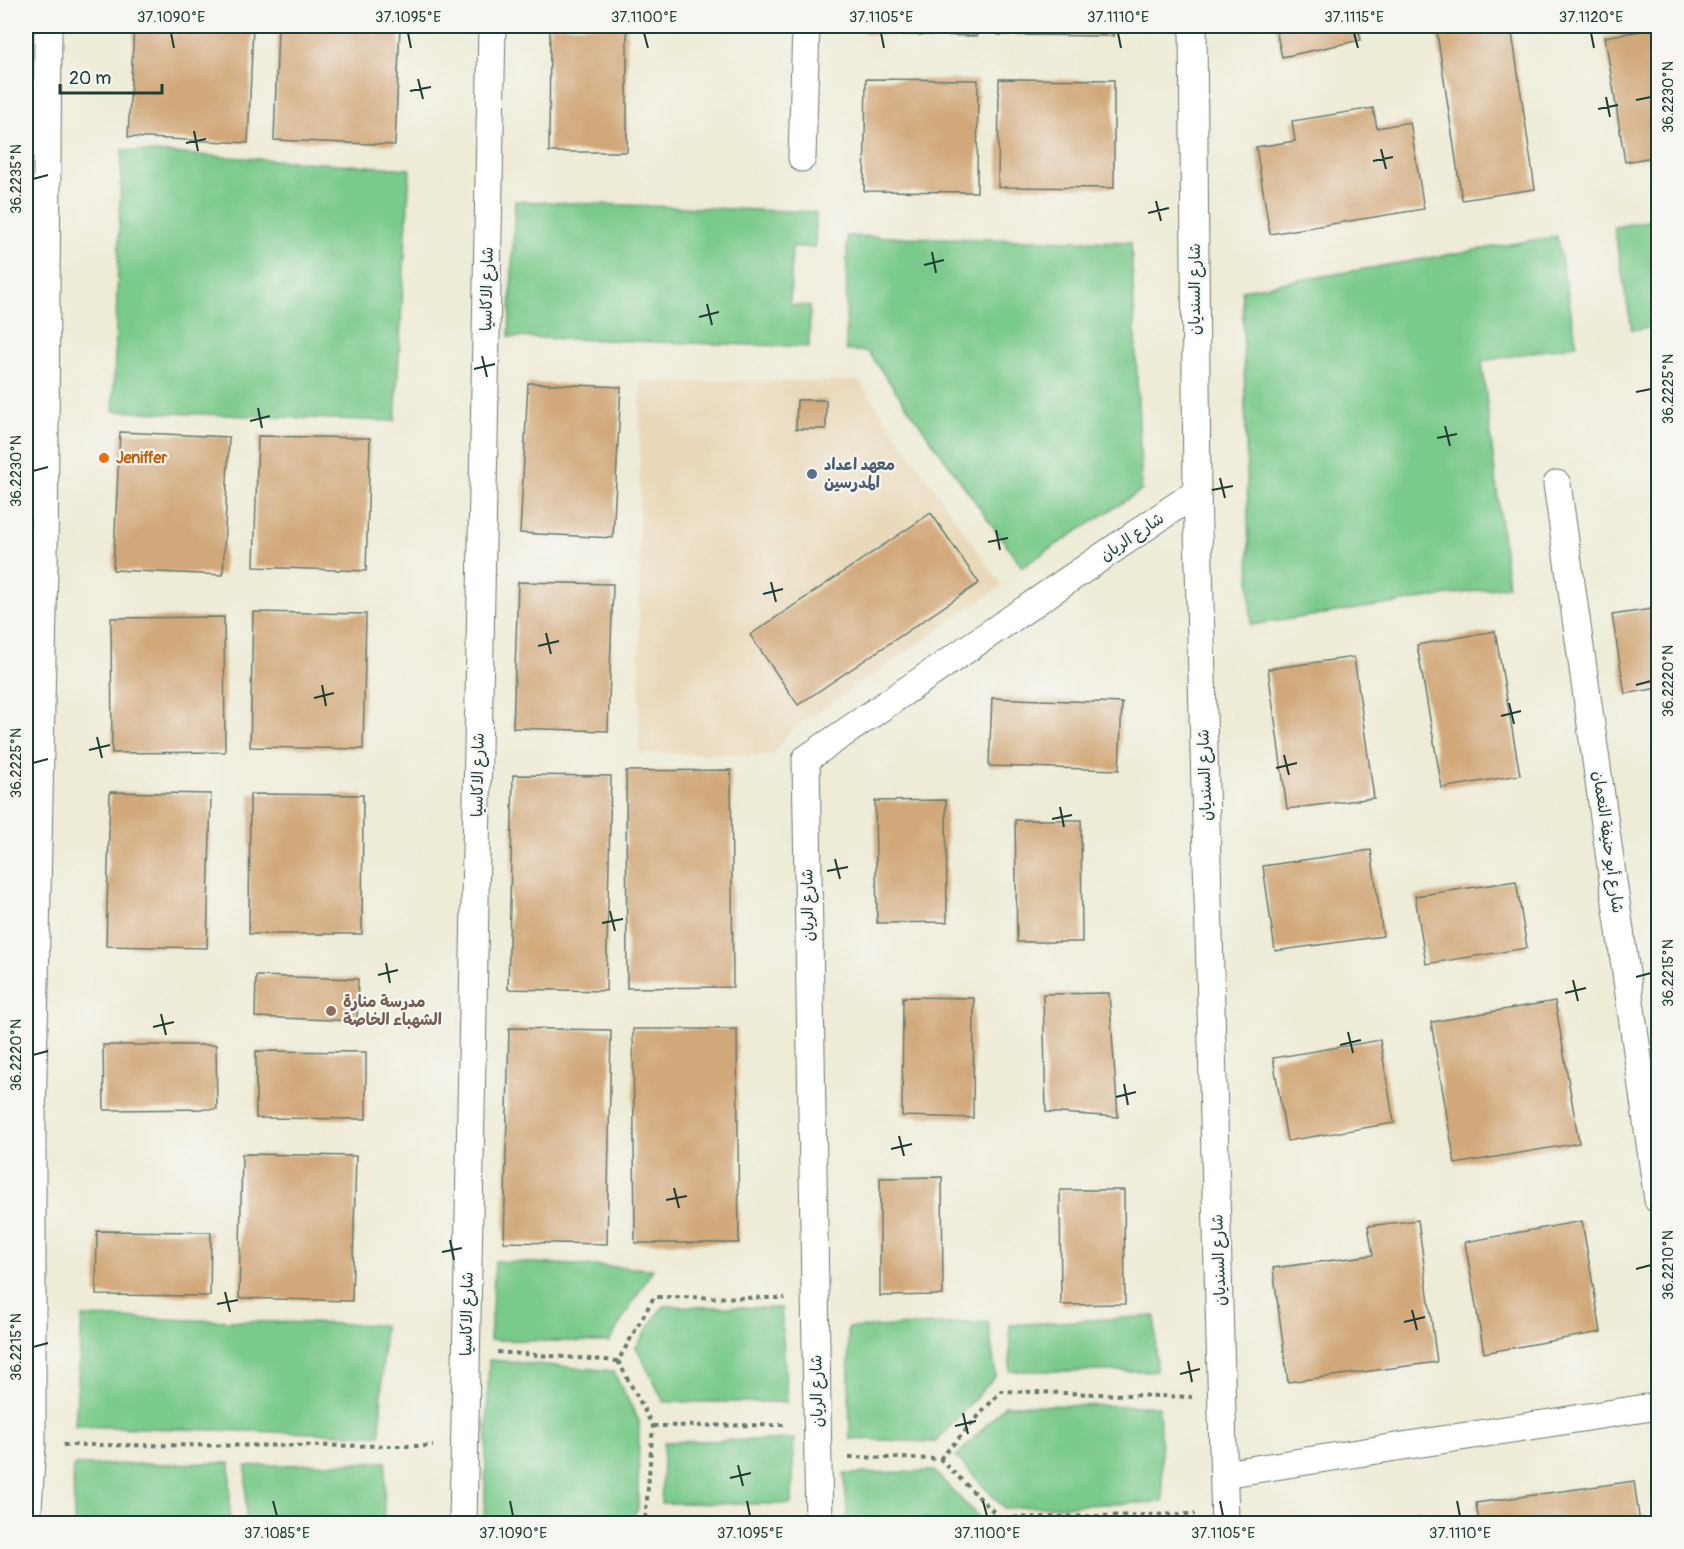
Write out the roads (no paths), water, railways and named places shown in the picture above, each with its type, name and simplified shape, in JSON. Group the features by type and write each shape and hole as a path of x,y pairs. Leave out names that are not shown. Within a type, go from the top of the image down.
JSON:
{"street":[{"path":"27,1524 32,1445 32,1122 44,566 48,26"},
{"name":"شارع الاكاسيا","path":"463,1524 492,26"},
{"path":"802,158 806,26"},
{"name":"شارع السنديان","path":"1193,26 1197,492 1225,1518"},
{"name":"شارع أبو حنيفة النعمان","path":"1557,484 1659,1200"},
{"name":"شارع الريان","path":"819,1524 806,759 1197,492"},
{"path":"1224,1474 1659,1406"}],"place":[{"name":"Jeniffer","path":"104,458"},
{"name":"معهد اعداد المدرسين","path":"812,474"},
{"name":"مدرسة منارة الشهباء الخاصة","path":"331,1011"}]}
